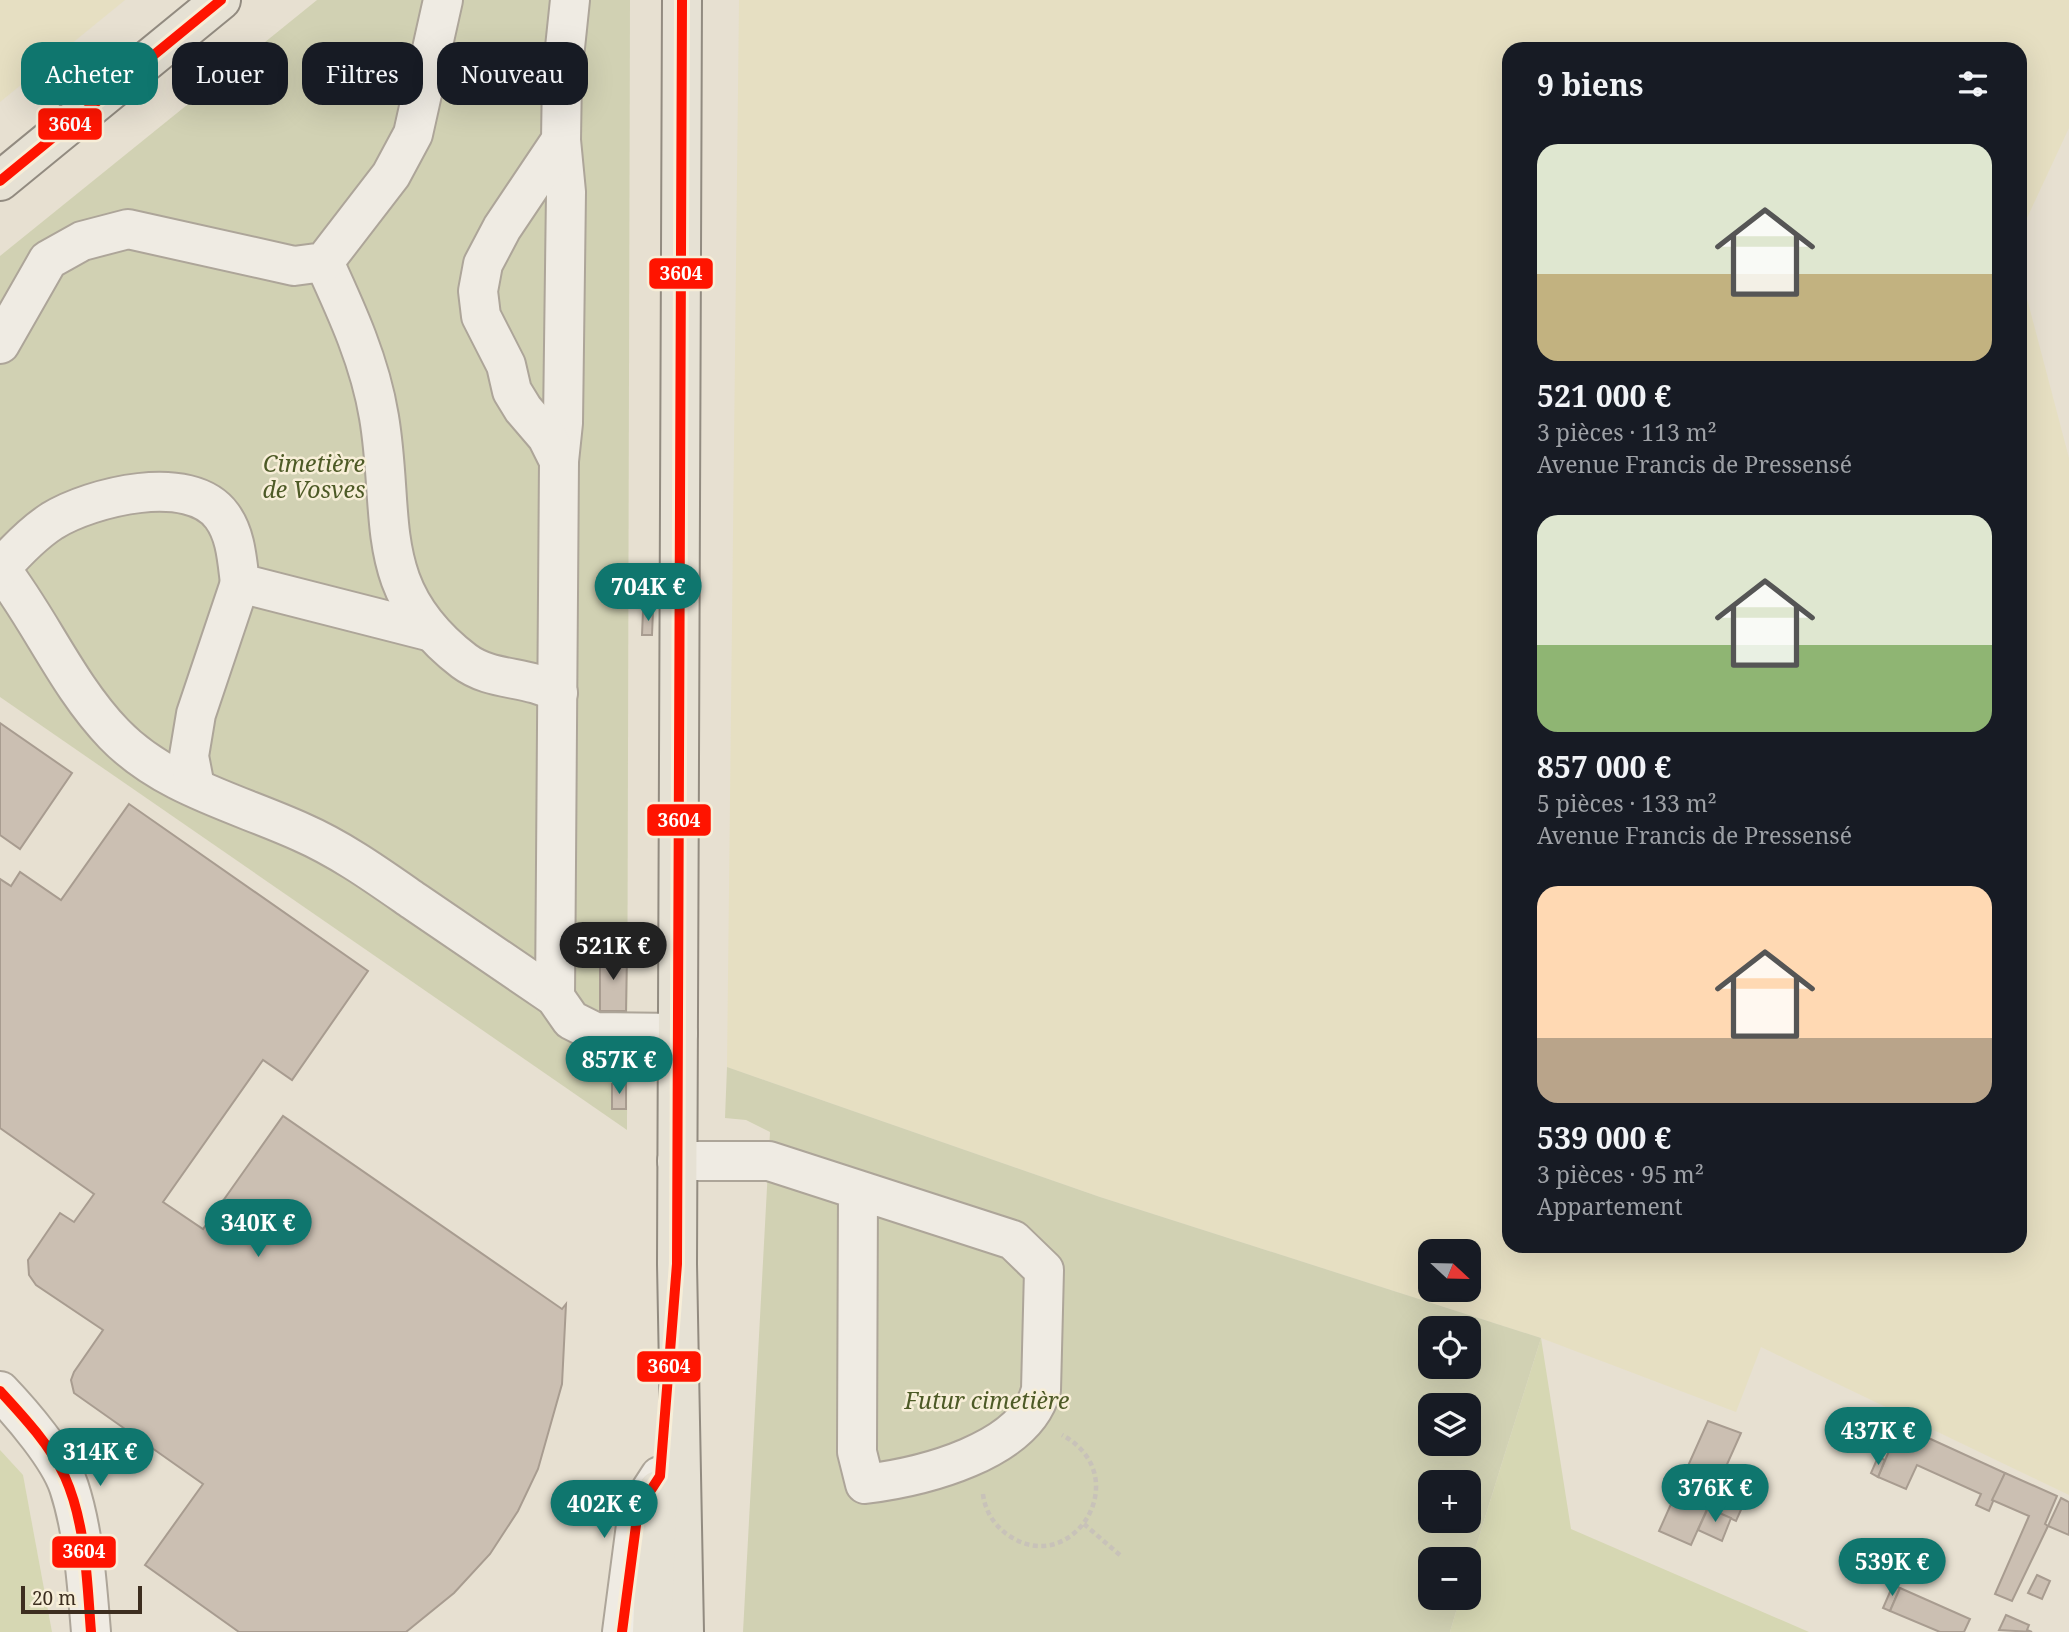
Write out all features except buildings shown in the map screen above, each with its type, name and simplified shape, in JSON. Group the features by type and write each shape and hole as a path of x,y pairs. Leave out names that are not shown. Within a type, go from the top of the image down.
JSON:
{"main road":[{"path":"0,181 221,0"},
{"path":"682,0 677,1264 684,1632"},
{"path":"652,1632 660,1476 677,1264"}],"street":[{"path":"0,344 48,260 82,241 128,229 294,266 324,262 391,175 413,134 443,0"},
{"path":"555,997 559,461 563,423 566,192 561,140 562,76 570,0"},
{"path":"559,461 547,437 523,409 512,391 506,365 481,316 478,291 484,264 502,228 561,140"},
{"path":"324,262 350,318 370,374 379,418 393,561 406,597 432,632 466,662 490,675 541,683 558,693"},
{"path":"195,787 189,756 195,714 240,583 233,539 222,515 203,500 169,490 143,492 98,503 53,520 21,546 0,568 29,607 65,671 114,734 152,766 195,787 238,808 301,832 356,862 555,997 572,1020 595,1032 678,1033"},
{"path":"240,583 432,632"},
{"path":"677,1161 769,1161 1013,1240 1044,1270 1041,1390 1037,1406 1026,1420 988,1449 906,1479 866,1484 857,1452 858,1190"},
{"path":"0,1391 27,1420 69,1486 86,1573 91,1632"},
{"path":"622,1632 638,1510 660,1476"}],"path":[{"path":"988,1449 982,1481 983,1499 989,1516 1000,1530 1024,1543 1050,1545 1067,1538 1084,1524 1097,1495 1096,1478 1090,1460 1079,1446 1064,1436 1026,1420"},
{"path":"1084,1524 1121,1556"}],"shaded area":[{"path":"0,0 125,0 74,42 21,42 21,85 0,102"},
{"path":"739,0 2069,0 2069,128 2027,218 2027,42 1502,42 1502,1253 2027,1253 2027,299 2069,458 2069,1495 1761,1347 1736,1412 1541,1338 1481,1319 1481,1316 1472,1316 1428,1302 1481,1302 1481,1239 1418,1239 1418,1299 1100,1197 727,1067"}],"green space":[{"name":"Cimetière de Vosves","path":"317,0 630,0 627,1130 0,697 0,256 187,105 288,105 288,42 265,42"},
{"name":"Futur cimetière","path":"727,1067 1100,1197 1418,1299 1418,1302 1428,1302 1472,1316 1418,1316 1418,1379 1481,1379 1481,1319 1541,1338 1481,1530 1481,1470 1418,1470 1418,1533 1480,1533 1476,1547 1418,1547 1418,1610 1456,1610 1450,1632 743,1632 770,1132 746,1120 725,1118"},
{"path":"1541,1338 1571,1529 1809,1632 1450,1632 1456,1610 1481,1610 1481,1547 1476,1547"},
{"path":"0,1450 23,1475 52,1632 0,1632"}],"transit line":[{"name":"3604","path":"0,181 221,0"},
{"name":"3604","path":"622,1632 638,1510 660,1476 677,1264 682,0"},
{"name":"3604","path":"0,1391 52,1454 72,1495 84,1553 91,1632"}]}
